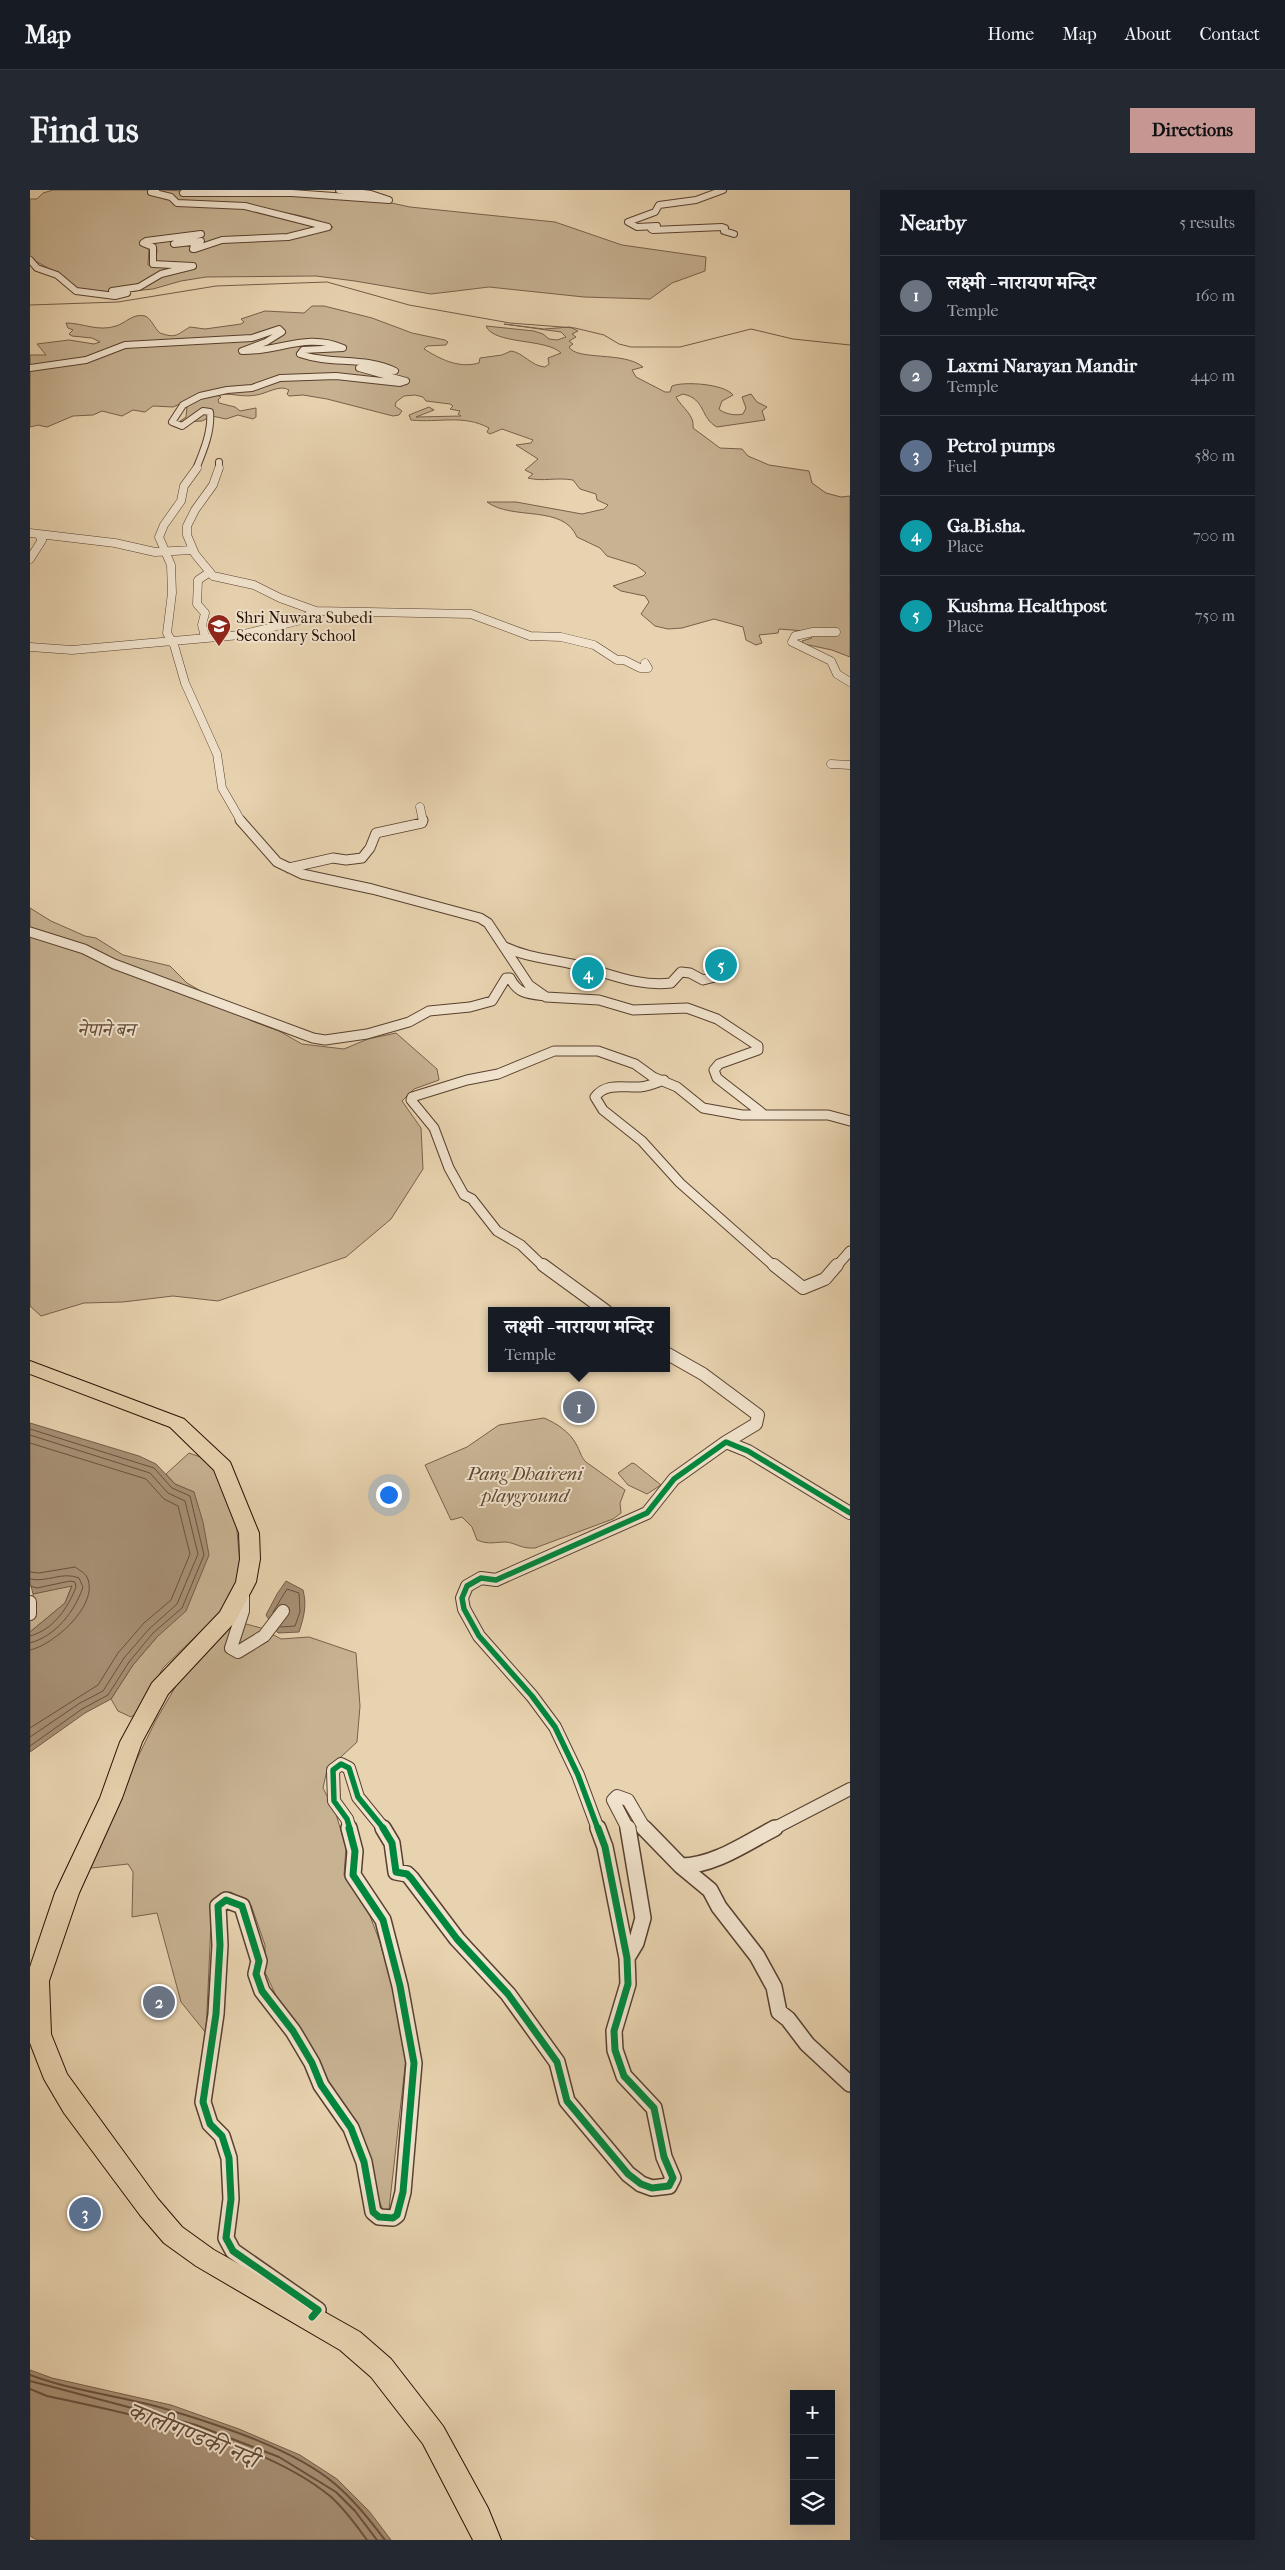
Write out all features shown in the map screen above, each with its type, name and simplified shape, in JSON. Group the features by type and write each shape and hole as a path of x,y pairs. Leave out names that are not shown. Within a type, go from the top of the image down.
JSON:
{"highway":[{"path":"30,1367 177,1423 191,1434 223,1467 249,1533 250,1559 246,1582 228,1617 171,1674 131,1742 110,1798 67,1893 36,1981 39,2034 56,2079 148,2207 173,2235 205,2258 312,2317 350,2341 381,2368 433,2435 478,2518 487,2540"}],"street":[{"path":"30,260 37,268 57,275 76,291 118,296 127,293 112,291 139,287 161,274 192,266 156,266 153,264 153,247 143,243 146,241 201,234 174,244 180,246 190,241 202,240 194,245 193,249 195,250 222,240 278,239 328,227 245,206 177,203 171,197 151,192 156,190"},
{"path":"187,190 183,193 363,196 389,200 371,194 339,190"},
{"path":"722,190 715,191 696,200 659,205 655,212 634,218 628,222 637,227 656,226 651,229 653,230 722,227 725,228 724,231 734,234"},
{"path":"30,368 86,360 125,346 252,338 279,330 282,332 266,342 242,351 274,347 293,342 325,342 343,348 309,349 303,350 300,354 323,359 371,362 395,371 359,368 406,381 400,383 336,376 280,378 252,388 227,390 200,396 183,405 172,422 182,426 205,411 210,412 211,420 204,450 194,474 184,486 181,501 164,525 159,538 171,565 172,593 166,625 170,641 174,644 183,670 184,683 217,754 222,788 243,825 258,844 277,862 289,868 325,880 372,889 480,918 488,923 529,985 546,997"},
{"path":"219,462 217,478 188,521 186,535 198,560 212,576 254,585 280,598 316,611 471,614 530,636 561,637 594,645 617,660 624,660 640,668 648,668 645,663"},
{"path":"30,532 39,535 115,543 167,553 192,550"},
{"path":"30,559 42,540 39,535"},
{"path":"204,636 202,625 205,613 197,604 198,580 210,572"},
{"path":"30,647 72,650 132,642 170,641 204,636 258,632 301,620 316,611"},
{"path":"836,632 803,633 796,636 792,642 831,661 833,671 839,677 850,682"},
{"path":"831,764 850,765"},
{"path":"289,868 333,858 346,860 362,858 376,833 422,823 420,807"},
{"path":"30,932 84,950 114,964 292,1032 325,1040 367,1034 409,1022 420,1014 439,1008 470,1007 492,1001 506,978 510,978 514,988 521,994 557,999 599,1000 633,1010 687,1008 716,1019 758,1046 758,1050 719,1064 714,1070 717,1078 762,1113"},
{"path":"505,948 526,956 577,965 645,984 671,983 681,972 690,973 703,980 715,977"},
{"path":"600,1307 546,1268 521,1246 497,1232 472,1199 464,1195 449,1168 434,1128 410,1100 424,1092 498,1074 554,1051 573,1049 598,1051 635,1064 654,1077 677,1087 703,1108 742,1115 762,1113 828,1115 850,1121"},
{"path":"664,1080 638,1087 604,1088 598,1092 596,1097 603,1110 642,1141 680,1183 795,1284 803,1288 822,1282 850,1250"},
{"path":"312,2317 318,2310 257,2265 233,2251 226,2238 231,2199 229,2158 222,2136 210,2124 206,2114 204,2091 216,2014 220,1945 217,1921 218,1906 226,1900 233,1901 242,1906 259,1961 256,1974 262,1991 293,2031 312,2063 321,2085 351,2128 364,2162 373,2212 386,2220 397,2215 403,2192 414,2063 400,1986 392,1961 383,1920 353,1875 354,1851 347,1819 334,1801 333,1770 342,1764 350,1767 358,1797 387,1832 394,1851 392,1863 396,1872 407,1874 411,1878 457,1939 515,2003 557,2062 566,2101 628,2174 641,2184 660,2189 669,2186 673,2178 664,2156 654,2108 624,2076 615,2050 614,2031 628,1984 628,1958 605,1847 578,1775 555,1727 532,1696 479,1636 472,1620 464,1609 462,1598 467,1586 476,1579 496,1580 646,1512 674,1479 726,1442 756,1424 758,1415 703,1374 670,1354"},
{"path":"726,1442 748,1451 850,1513"},
{"path":"246,1582 242,1601 243,1611 231,1648 238,1652 249,1648 269,1630 283,1611"},
{"path":"30,1602 30,1614"},
{"path":"681,1866 695,1866 727,1853 850,1789"},
{"path":"628,1958 636,1943 642,1918 628,1824 613,1800 617,1796 628,1800 633,1812 654,1839 681,1866 710,1890 719,1908 757,1956 774,1987 779,2012 788,2019 807,2044 850,2084"}],"green space":[{"path":"53,190 150,190 170,200 237,206 321,226 285,237 205,243 186,239 141,241 140,244 149,248 148,265 172,268 139,284 108,290 112,292 76,289 66,278 30,258 30,199 37,199 43,193"},
{"path":"156,191 373,199 410,207 555,222 622,245 706,257 705,271 672,283 650,299 584,297 489,287 431,294 316,276 206,277 181,281 153,289 124,292 148,285 161,277 195,268 156,262 157,249 145,243 178,237 170,245 176,247 185,244 310,235 333,227 297,215 279,212 185,203"},
{"path":"312,306 324,306 372,318 412,333 445,340 448,342 446,345 427,346 424,349 449,362 463,365 479,363 480,358 502,355 511,351 545,367 549,364 548,358 561,353 554,348 544,345 499,336 491,332 486,326 534,331 543,334 549,339 557,340 566,337 561,332 504,324 544,329 570,327 578,331 572,334 576,337 569,341 573,344 569,347 574,351 581,354 613,357 635,362 643,367 632,370 636,377 665,392 670,392 672,386 678,384 704,384 722,388 733,395 722,401 719,409 737,415 743,414 746,408 742,397 751,394 757,402 767,407 762,411 765,420 717,427 708,419 696,400 683,394 676,397 690,415 693,428 720,448 742,449 748,456 769,465 809,471 812,483 826,493 841,497 850,496 850,657 832,650 804,644 802,641 812,638 805,631 779,629 778,633 759,635 762,643 756,645 746,640 743,627 714,619 682,628 668,629 655,626 641,614 649,602 645,596 621,591 613,586 643,576 646,573 636,565 607,556 600,548 577,537 570,527 561,520 549,516 510,511 498,508 487,502 516,502 582,514 604,509 608,505 597,500 596,494 580,489 573,480 539,480 528,478 533,474 525,470 538,459 516,445 531,443 533,440 502,429 490,434 487,432 489,428 470,421 421,421 411,420 409,415 429,407 434,410 416,417 461,416 458,414 460,411 450,409 453,406 450,404 426,401 423,397 415,395 404,396 396,402 395,406 402,411 399,415 393,416 327,399 303,395 289,396 287,394 289,390 281,388 251,396 217,395 221,397 218,400 219,403 235,407 240,411 256,408 256,417 253,419 238,415 226,419 212,416 202,421 179,422 186,417 187,407 180,404 173,407 153,406 145,412 133,410 122,416 102,411 93,415 73,416 47,427 38,425 30,427 30,355 46,355 37,344 69,340 94,344 100,342 92,338 72,336 69,334 73,330 68,328 66,323 109,328 141,315 149,319 160,333 174,336 190,327 205,329 241,324 244,322 241,319 265,311 304,313"},
{"name":"नेपाने बन","path":"30,908 51,921 85,936 96,938 123,955 170,966 187,983 252,1021 279,1031 302,1044 344,1049 368,1039 396,1033 437,1069 439,1080 414,1089 402,1101 421,1128 423,1169 391,1219 346,1257 218,1301 173,1296 123,1302 84,1303 41,1316 30,1306"},
{"name":"Pang Dhaireni playground","path":"544,1418 558,1425 570,1436 586,1462 625,1490 620,1503 621,1513 613,1519 535,1548 526,1548 506,1542 489,1543 477,1540 472,1527 462,1517 451,1520 425,1465 467,1447 499,1425"},
{"path":"189,1453 212,1461 236,1520 241,1575 226,1607 163,1668 141,1710 131,1717 118,1711 111,1699 133,1665 157,1637 194,1492 175,1484 166,1474"},
{"path":"632,1463 661,1485 647,1494 628,1485 618,1473"},
{"path":"72,1585 65,1603 30,1632 30,1621 35,1614 33,1594"},
{"path":"235,1621 261,1628 281,1639 309,1637 356,1653 360,1706 357,1742 327,1770 323,1788 336,1814 346,1848 344,1875 370,1916 380,1942 393,1989 406,2058 389,2209 383,2210 336,2094 308,2045 278,2000 265,1972 265,1945 251,1905 231,1892 212,1901 206,2033 181,2002 157,1913 132,1917 133,1872 128,1864 83,1869 156,1720 180,1679"}],"water":[{"path":"30,1423 139,1456 156,1464 175,1484 194,1492 203,1522 209,1555 186,1611 157,1637 133,1665 111,1699 85,1713 30,1752 30,1632 65,1603 72,1586 33,1594 30,1582"},
{"path":"286,1581 303,1590 305,1601 299,1632 278,1633 266,1615"},
{"name":"कालीगण्डकी नदी","path":"30,2370 52,2378 171,2405 239,2429 300,2455 337,2479 369,2511 391,2540 37,2540 30,2536"}],"waterway":[{"path":"30,305 118,302 216,286 327,282 409,305 510,323 575,328 604,335 619,344 631,347 680,347 751,329 793,339 850,345"}],"cycle path":[{"path":"312,2317 318,2310 233,2251 226,2238 231,2199 229,2158 222,2136 210,2124 203,2102 216,2014 220,1945 218,1906 226,1900 233,1901 242,1906 259,1961 256,1974 262,1991 293,2031 312,2063 321,2085 351,2128 364,2162 373,2212 379,2217 393,2218 397,2215 403,2192 414,2063 400,1986 392,1961 383,1920 353,1875 355,1851 347,1819 334,1801 333,1770 341,1764 346,1765 353,1775 358,1797 389,1836 394,1851 396,1872 407,1874 411,1878 457,1939 508,1994 557,2062 567,2101 628,2174 641,2184 652,2188 669,2186 673,2178 664,2157 654,2108 624,2076 615,2050 614,2031 628,1984 627,1958 605,1847 578,1775 555,1727 532,1696 479,1636 472,1620 464,1609 462,1598 467,1586 481,1578 496,1580 647,1513 674,1479 726,1442 748,1451 850,1513"}],"place":[{"name":"Shri Nuwara Subedi Secondary School","path":"219,647"},
{"name":"Kushma Healthpost","path":"721,965"},
{"name":"Ga.Bi.sha.","path":"588,973"},
{"name":"लक्ष्मी - नारायण मन्दिर","path":"579,1407"},
{"name":"Laxmi Narayan Mandir","path":"159,2002"},
{"name":"Petrol pumps","path":"85,2213"}]}
